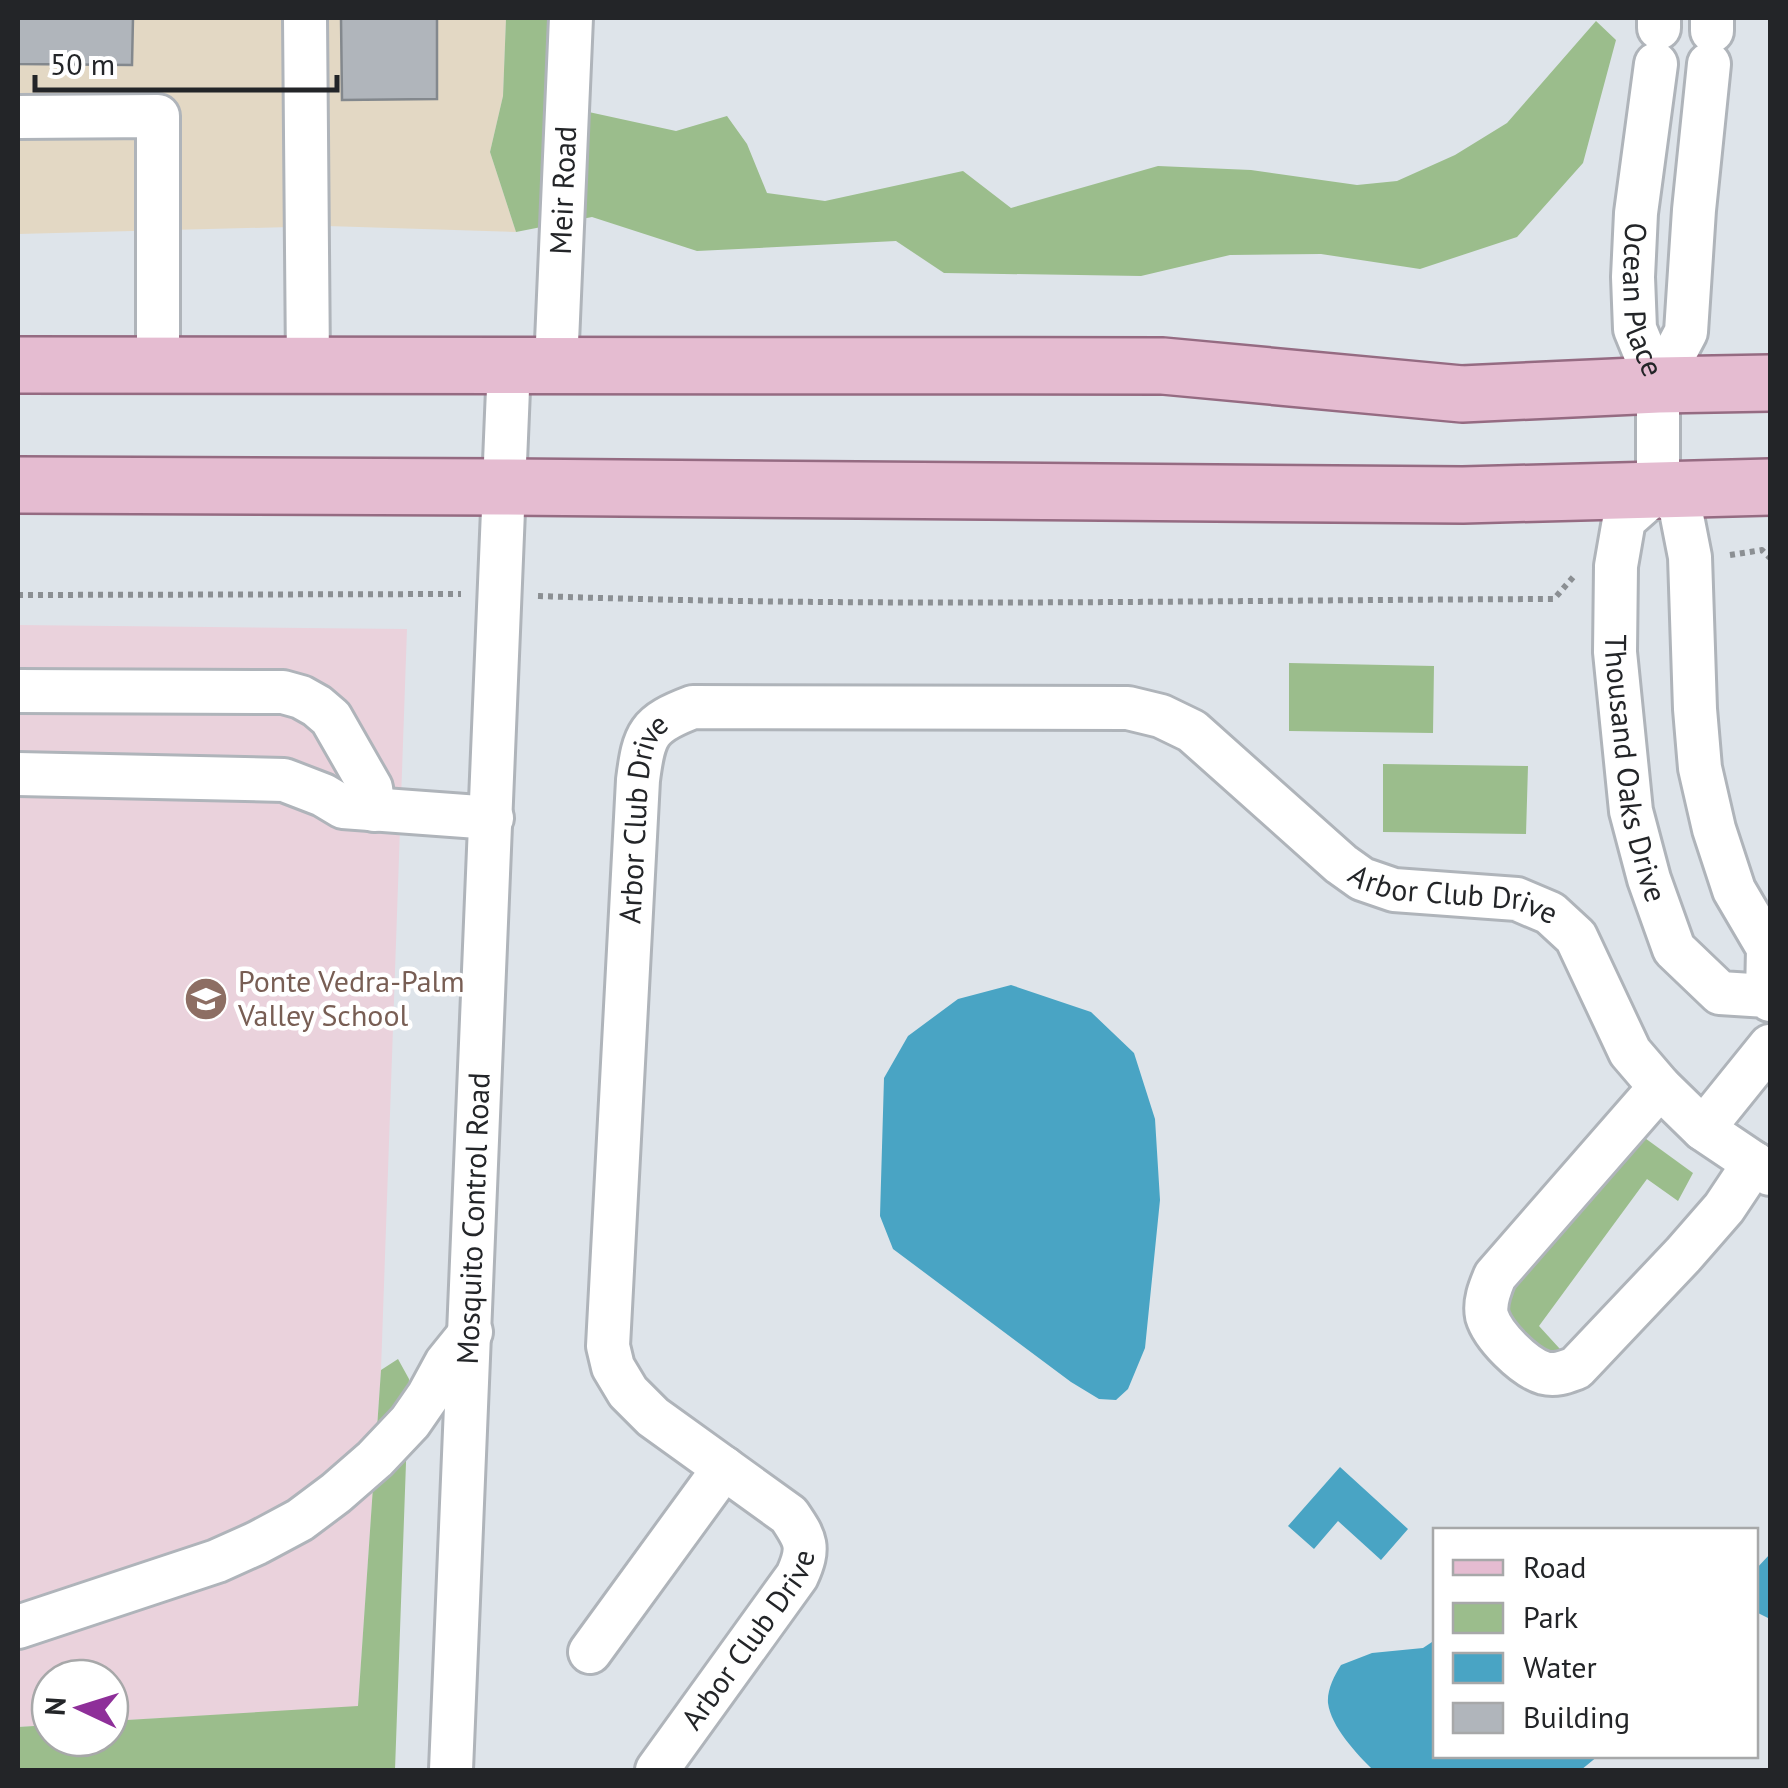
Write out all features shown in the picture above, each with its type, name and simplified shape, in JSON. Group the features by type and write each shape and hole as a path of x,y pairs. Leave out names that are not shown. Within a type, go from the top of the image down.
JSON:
{"main road":[{"path":"18,365 1163,366 1462,394 1770,383"},
{"path":"18,485 1463,495 1770,487"}],"street":[{"path":"306,18 308,366"},
{"name":"Meir Road","path":"533,365 571,18"},
{"name":"Ocean Place","path":"1658,36 1636,213 1633,277 1635,328 1658,385"},
{"name":"Ocean Place","path":"1658,385 1686,332 1711,37"},
{"path":"18,117 158,116 158,365"},
{"name":"Mosquito Control Road","path":"452,1770 504,487 533,365"},
{"path":"1658,385 1658,490"},
{"name":"Thousand Oaks Drive","path":"1658,490 1680,506 1690,557 1694,709 1700,768 1714,830 1734,890 1768,948 1769,998 1720,993 1674,949 1649,879 1631,811 1615,652 1616,566 1624,520 1658,490"},
{"path":"18,690 283,692 301,697 331,718 372,788 374,810"},
{"name":"Arbor Club Drive","path":"657,1770 797,1576 804,1559 804,1536 789,1515 653,1417 628,1392 613,1368 608,1346 638,780 642,751 656,725 666,718 693,707 1128,708 1161,716 1192,731 1362,879 1394,890 1517,898 1550,913 1576,937 1630,1052 1703,1130 1762,1169 1576,1368 1559,1374 1542,1372 1518,1358 1498,1335 1487,1315 1488,1292 1496,1276 1660,1087"},
{"path":"18,774 284,780 342,807 492,818"},
{"path":"1703,1130 1770,1046"},
{"path":"18,1628 217,1561 300,1520 375,1459 410,1422 470,1332"},
{"path":"590,1652 724,1468"}],"path":[{"path":"1690,557 1762,550 1770,558"},
{"path":"18,594 501,594 662,600 1554,598 1572,575 1616,566"}],"shaded area":[{"path":"18,18 506,18 503,96 490,152 516,232 327,226 18,234"},
{"name":"Ponte Vedra-Palm Valley School","path":"18,625 407,629 381,1370 358,1707 130,1720 130,1658 30,1658 30,1726 18,1727"}],"green space":[{"path":"506,18 556,18 552,104 676,131 727,116 747,144 767,193 825,201 963,171 1011,208 1158,166 1251,170 1357,185 1397,181 1455,155 1507,123 1596,21 1616,40 1583,163 1517,237 1420,269 1321,254 1230,255 1141,276 944,273 896,241 697,251 592,217 516,232 490,152 503,96"},
{"path":"1289,663 1434,666 1433,733 1289,731"},
{"path":"1383,764 1528,766 1526,834 1383,832"},
{"path":"1638,1133 1693,1173 1678,1201 1647,1179 1539,1326 1560,1349 1554,1357 1546,1359 1494,1311"},
{"path":"398,1359 409,1379 395,1770 18,1770 18,1727 30,1726 30,1758 130,1758 130,1720 358,1706 381,1370"}],"water":[{"path":"1011,985 1091,1012 1134,1053 1155,1119 1160,1200 1145,1348 1128,1389 1116,1400 1099,1399 1071,1382 893,1249 880,1216 884,1078 908,1036 958,999"},
{"path":"1340,1467 1408,1529 1381,1560 1338,1521 1314,1549 1288,1526"},
{"path":"1770,1554 1770,1619 1758,1613 1758,1567"},
{"path":"1433,1641 1433,1758 1596,1758 1581,1770 1373,1770 1346,1740 1330,1712 1329,1693 1334,1678 1341,1665 1372,1653 1423,1648"}],"building":[{"path":"18,18 133,18 132,65 18,64"},
{"path":"341,18 437,18 437,99 342,100"}],"place":[{"name":"Ponte Vedra-Palm Valley School","path":"206,999"}]}
